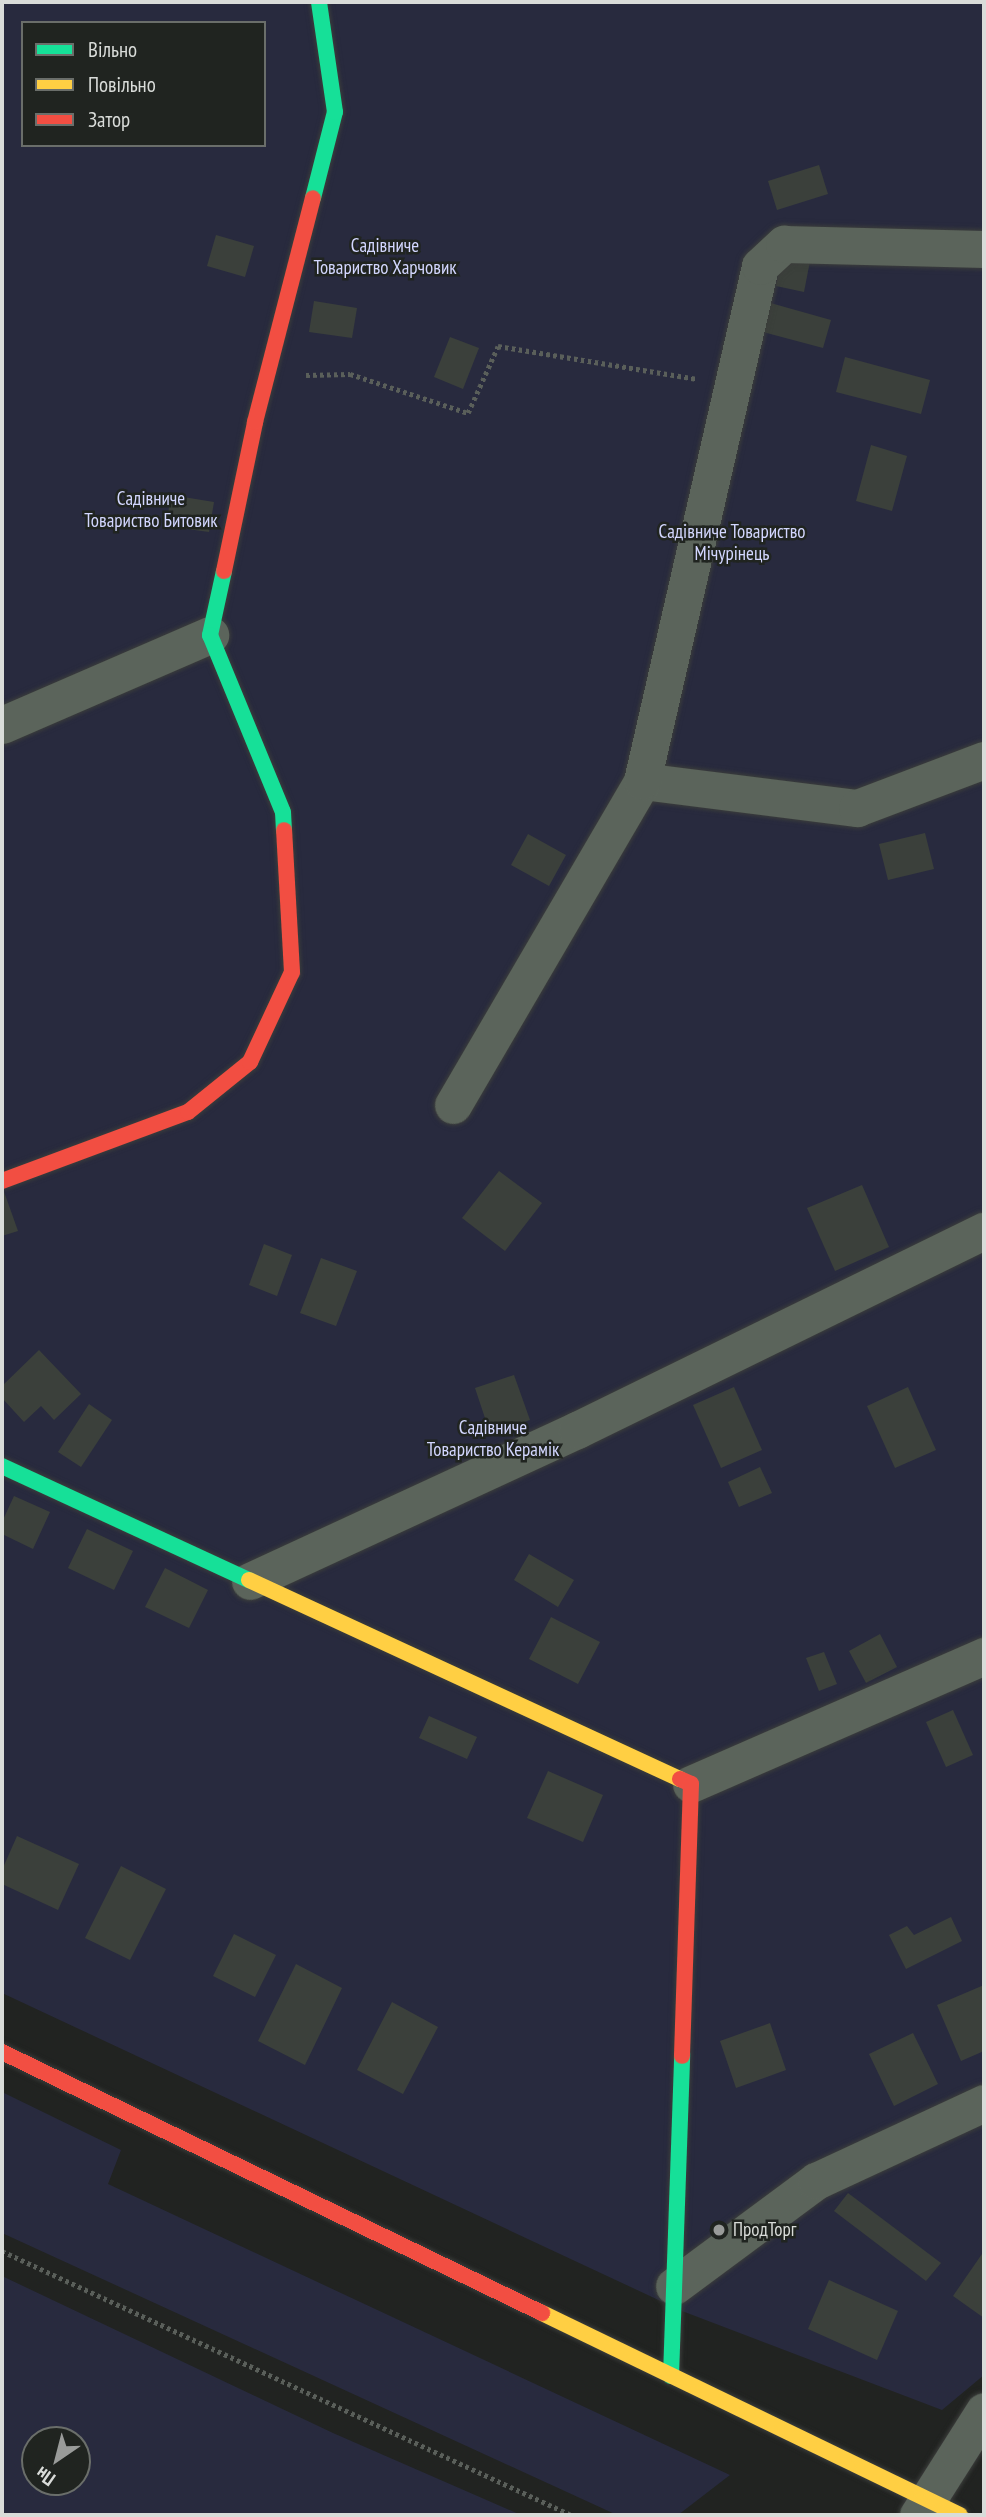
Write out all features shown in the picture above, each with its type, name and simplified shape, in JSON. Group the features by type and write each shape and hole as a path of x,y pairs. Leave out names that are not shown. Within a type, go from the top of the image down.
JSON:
{"street":[{"path":"2,1181 188,1112 250,1062 292,972 283,812 210,635 267,377 335,112 319,2"},
{"path":"453,1105 642,781 760,265 784,244 984,249"},
{"path":"2,725 210,635"},
{"path":"642,781 857,808 984,760"},
{"path":"250,1580 577,1430 984,1231"},
{"path":"2,1466 691,1784 984,1656"},
{"path":"671,2376 691,1784"},
{"path":"2,2052 671,2376 936,2511 984,2411"},
{"path":"674,2286 817,2181 984,2103"}],"path":[{"path":"267,377 350,374 468,413 498,346 732,385"},
{"path":"2,2251 571,2515"}],"green space":[{"name":"Садівниче Товариство Керамік","path":"2,2 984,2 984,2375 942,2410 682,2311 2,1993"},
{"path":"2,2092 121,2150 108,2184 730,2475 678,2515 617,2515 2,2233"},
{"path":"2,2276 333,2433 521,2515 2,2515"}],"building":[{"path":"819,165 828,194 777,210 768,181"},
{"path":"216,235 254,246 245,277 207,266"},
{"path":"783,250 811,256 804,292 776,286"},
{"path":"314,301 357,308 352,338 309,332"},
{"path":"767,302 831,320 823,348 759,331"},
{"path":"450,337 479,348 463,389 434,377"},
{"path":"845,357 930,380 921,414 836,392"},
{"path":"871,445 907,456 892,511 856,501"},
{"path":"171,495 214,502 209,532 166,526"},
{"path":"925,833 934,869 888,880 879,844"},
{"path":"528,834 566,855 549,886 511,865"},
{"path":"499,1171 542,1203 505,1251 462,1218"},
{"path":"862,1185 889,1247 835,1271 807,1208"},
{"path":"2,1186 18,1231 2,1236"},
{"path":"264,1244 292,1255 277,1296 249,1285"},
{"path":"321,1258 357,1271 336,1326 300,1313"},
{"path":"39,1350 81,1394 54,1420 41,1406 24,1422 2,1398 2,1386"},
{"path":"514,1375 530,1420 490,1433 475,1388"},
{"path":"734,1387 762,1450 721,1468 693,1405"},
{"path":"908,1387 936,1450 895,1468 867,1406"},
{"path":"89,1404 112,1420 81,1467 58,1452"},
{"path":"760,1467 772,1493 739,1507 728,1482"},
{"path":"14,1496 50,1512 33,1549 2,1534 2,1522"},
{"path":"87,1529 133,1551 114,1590 68,1568"},
{"path":"529,1554 574,1580 558,1607 514,1580"},
{"path":"165,1568 208,1590 189,1628 145,1607"},
{"path":"551,1617 600,1642 578,1684 529,1659"},
{"path":"880,1634 897,1667 866,1683 849,1651"},
{"path":"824,1652 837,1684 819,1691 806,1658"},
{"path":"953,1710 973,1755 946,1767 926,1722"},
{"path":"429,1716 477,1737 467,1759 419,1738"},
{"path":"548,1771 603,1795 583,1842 527,1818"},
{"path":"17,1836 79,1864 58,1910 2,1884 2,1870"},
{"path":"121,1866 166,1889 130,1960 85,1938"},
{"path":"951,1917 962,1941 906,1969 889,1935 907,1926 914,1935"},
{"path":"234,1934 276,1955 255,1997 213,1976"},
{"path":"296,1964 342,1988 305,2065 258,2041"},
{"path":"984,1985 984,2051 961,2061 937,2005"},
{"path":"392,2002 438,2027 403,2094 357,2070"},
{"path":"770,2023 786,2070 736,2088 720,2041"},
{"path":"913,2033 938,2084 894,2106 869,2054"},
{"path":"848,2193 941,2263 926,2281 834,2211"},
{"path":"984,2251 984,2318 953,2296"},
{"path":"829,2280 898,2311 877,2360 808,2329"}],"traffic: fast":[{"path":"313,198 335,112 319,2"},
{"path":"224,571 210,635 283,812 284,830"},
{"path":"2,1466 249,1580"},
{"path":"671,2376 682,2056"}],"traffic: slow":[{"path":"249,1580 680,1779"},
{"path":"542,2313 960,2515"}],"traffic: jam":[{"path":"224,571 255,422 313,198"},
{"path":"2,1181 188,1112 250,1062 292,972 284,830"},
{"path":"680,1779 691,1784 682,2056"},
{"path":"2,2052 542,2313"}],"place":[{"name":"ПродТорг","path":"719,2230"}],"park label":[{"name":"Садівниче Товариство Харчовик","path":"385,257"},
{"name":"Садівниче Товариство Битовик","path":"151,510"},
{"name":"Садівниче Товариство Мічурінець","path":"732,543"}]}
